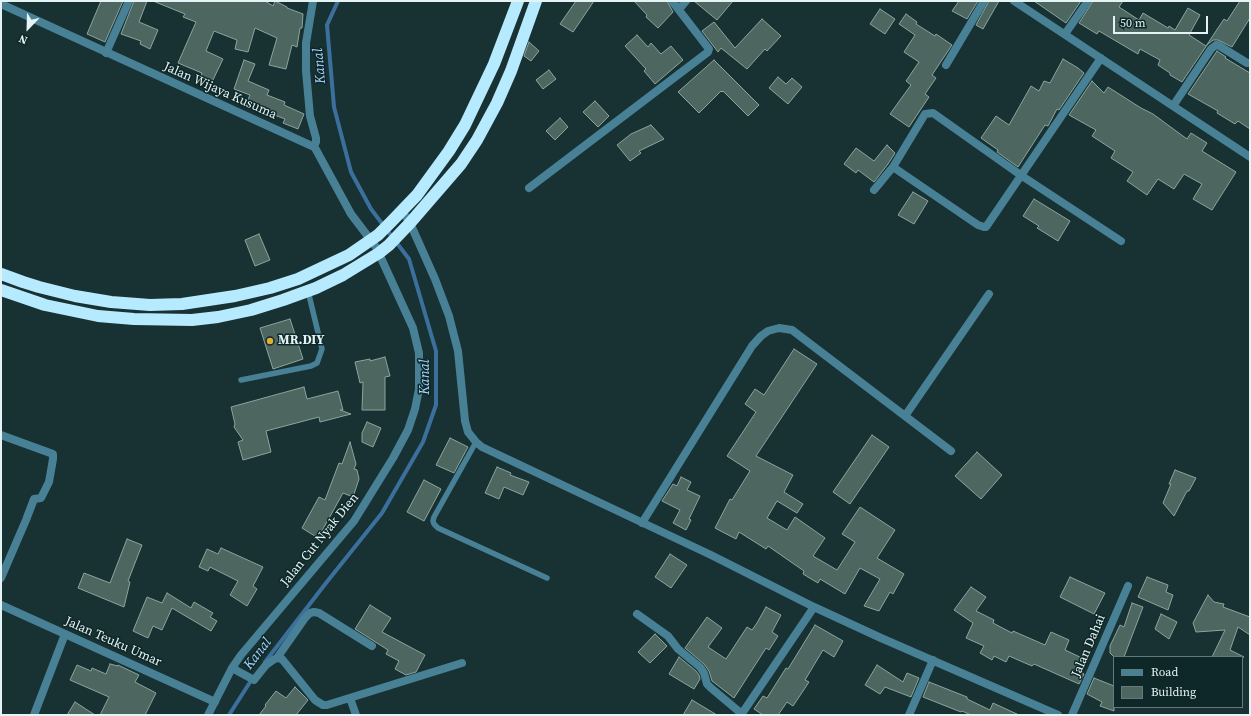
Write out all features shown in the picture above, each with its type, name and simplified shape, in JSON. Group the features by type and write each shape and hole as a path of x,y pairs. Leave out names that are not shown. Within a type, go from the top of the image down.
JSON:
{"highway":[{"path":"1,274 39,287 75,296 111,302 150,305 182,304 235,296 277,286 298,279 349,255 374,238 391,222 417,194 436,169 464,125 494,64 518,1"},
{"path":"1,290 45,305 98,316 134,319 192,320 218,317 252,310 308,291 343,275 379,253 402,232 461,164 477,140 497,103 536,1"}],"street":[{"path":"106,53 129,1"},
{"path":"313,1 306,43 306,71 310,116 316,138 314,146 348,209 374,238 379,253"},
{"path":"529,188 708,52 709,49 672,1"},
{"path":"679,9 686,1"},
{"path":"946,65 984,1"},
{"path":"1014,1 1250,157"},
{"path":"1065,34 1088,1"},
{"name":"Jalan Wijaya Kusuma","path":"1,4 106,53 314,146"},
{"path":"1173,106 1211,49 1216,45 1218,44 1247,63 1250,63"},
{"path":"893,167 984,228 988,225 1022,176 1101,58"},
{"path":"874,190 893,167 925,114 933,113 1022,176 1121,241"},
{"path":"402,211 410,223 435,279 449,316 458,352 465,421 468,432 476,442 493,454 711,555 814,607 1058,715"},
{"name":"Jalan Cut Nyak Dien","path":"208,715 234,669 258,633 354,521 393,458 408,430 415,409 419,389 419,353 413,328 379,253"},
{"path":"905,416 989,294"},
{"path":"642,523 752,346 768,331 779,328 792,330 951,451"},
{"path":"1,435 53,454 54,459 49,482 41,498 34,499 1,578"},
{"name":"Jalan Dahai","path":"1072,715 1128,586"},
{"name":"Jalan Teuku Umar","path":"1,605 215,702"},
{"path":"637,614 668,636 678,649 700,667 704,673 707,684 742,715 814,607"},
{"path":"234,669 254,680 266,665 277,658 305,618 314,612 372,646"},
{"path":"34,715 66,634"},
{"path":"277,658 282,659 315,700 319,703 327,705 462,663"},
{"path":"909,715 932,660"},
{"path":"350,698 356,715"}],"lane":[{"path":"241,380 311,366 317,363 322,350 308,291"},
{"path":"476,442 434,517 434,524 438,528 547,578"}],"building":[{"path":"101,1 123,1 105,42 87,34"},
{"path":"134,1 147,1 139,22 158,30 150,49 140,44 141,41 121,34"},
{"path":"153,1 265,1 273,6 275,1 287,8 303,14 302,28 300,28 297,47 292,45 286,69 269,65 277,38 255,28 248,52 235,49 237,40 214,31 206,51 223,59 211,84 200,79 202,73 178,63 196,22 183,17 185,14"},
{"path":"576,1 594,1 573,32 560,24"},
{"path":"634,1 667,1 673,12 658,28 646,17 647,15"},
{"path":"694,1 733,1 717,20"},
{"path":"959,1 978,1 967,19 952,11"},
{"path":"989,1 999,1 983,29 976,25"},
{"path":"1034,1 1081,1 1066,23"},
{"path":"1093,1 1123,1 1119,7 1139,20 1143,13 1168,28 1169,26 1175,30 1188,8 1200,15 1189,35 1206,46 1224,19 1227,21 1240,1 1250,1 1250,18 1232,47 1218,40 1213,40 1207,45 1182,82 1170,75 1170,73 1158,65 1160,60 1140,49 1138,54 1099,31 1097,34 1079,23"},
{"path":"880,9 895,19 885,34 870,24"},
{"path":"906,14 917,22 916,24 935,36 936,34 952,45 932,75 936,78 925,94 929,97 909,127 890,114 911,85 906,81 919,62 904,52 915,35 899,24"},
{"path":"762,19 781,36 767,51 765,49 747,69 721,48 718,52 702,31 714,22 735,48"},
{"path":"637,35 648,47 651,43 661,54 671,46 683,60 655,84 644,71 646,69 625,46"},
{"path":"529,42 539,51 531,61 524,56"},
{"path":"1217,51 1226,57 1225,58 1250,73 1250,129 1238,121 1235,124 1217,113 1218,111 1188,94"},
{"path":"1063,59 1084,73 1059,110 1057,109 1048,126 1045,125 1018,167 981,138 996,116 1009,125 1031,86 1039,91 1044,81 1050,83"},
{"path":"244,60 255,64 248,81 269,90 267,95 285,102 284,105 304,114 298,129 283,123 285,119 246,104 250,95 234,89"},
{"path":"714,60 759,105 748,116 723,91 721,91 699,113 678,92"},
{"path":"549,70 556,79 543,89 536,80"},
{"path":"778,77 786,84 792,78 802,87 788,104 769,88"},
{"path":"1092,81 1104,93 1108,87 1153,114 1187,139 1191,133 1207,143 1202,151 1236,172 1212,210 1193,199 1202,184 1184,174 1174,189 1158,179 1147,195 1127,181 1133,172 1111,158 1115,151 1092,136 1096,130 1069,115"},
{"path":"595,101 609,116 598,127 583,112"},
{"path":"560,118 568,127 555,140 546,131"},
{"path":"651,125 664,139 639,151 641,153 630,161 617,145 631,134"},
{"path":"887,145 895,153 874,182 858,170 856,173 844,164 856,148 874,161"},
{"path":"913,192 928,201 914,224 898,215"},
{"path":"1034,199 1070,221 1058,241 1037,228 1039,226 1023,216"},
{"path":"259,234 270,260 255,266 245,240"},
{"path":"290,319 303,359 273,369 260,328"},
{"path":"794,349 817,364 756,456 793,475 784,492 803,504 797,513 777,501 767,518 787,530 795,517 825,538 813,556 837,570 855,542 842,534 860,507 895,530 877,558 904,574 893,594 890,592 879,611 864,606 880,579 860,568 845,594 820,579 818,583 803,574 804,571 768,546 766,549 739,532 736,539 715,528 730,499 732,500 750,471 727,456 756,412 745,404 755,389 764,395"},
{"path":"385,357 390,376 385,377 385,410 362,410 363,382 360,383 355,362 370,359 370,361"},
{"path":"304,387 307,399 338,391 343,410 340,410 351,414 320,422 319,417 266,431 271,452 243,460 238,442 243,440 234,427 235,424 231,407"},
{"path":"367,422 381,428 373,447 362,442 362,433"},
{"path":"872,435 889,447 850,504 833,492"},
{"path":"450,438 468,447 454,473 436,465"},
{"path":"350,442 356,464 354,469 357,470 359,479 353,497 343,493 318,538 302,528 319,497 325,500 339,463 342,464"},
{"path":"977,452 1002,475 981,499 955,476"},
{"path":"497,467 511,473 510,475 529,482 523,495 504,487 499,499 485,493"},
{"path":"1175,470 1196,478 1189,491 1187,491 1174,516 1163,503"},
{"path":"681,477 691,482 687,490 700,496 689,519 691,520 686,530 673,523 680,510 662,501 673,484 677,486"},
{"path":"424,480 441,489 424,521 407,512"},
{"path":"127,539 142,545 128,581 130,582 124,607 78,588 84,573 110,583"},
{"path":"221,548 263,567 253,586 257,589 247,606 230,595 238,581 210,567 208,571 199,567 207,549 218,554"},
{"path":"670,554 687,565 671,588 655,577"},
{"path":"1070,577 1105,593 1094,614 1060,597"},
{"path":"1147,577 1168,585 1166,592 1173,595 1168,610 1138,597"},
{"path":"971,587 986,597 976,611 994,620 993,623 1012,633 1013,631 1045,645 1051,632 1069,640 1065,650 1084,659 1079,671 1084,674 1079,684 1034,664 1032,666 1009,656 1006,662 994,656 992,660 980,653 984,646 966,638 973,623 954,610"},
{"path":"167,593 191,608 194,602 213,613 210,617 217,621 211,631 172,608 162,630 153,626 148,638 133,631 147,597 162,603"},
{"path":"1208,595 1214,602 1224,604 1223,607 1250,617 1250,635 1238,627 1230,650 1242,656 1212,656 1225,630 1196,632 1193,623"},
{"path":"1132,603 1143,607 1124,656 1113,656 1110,653 1110,646 1120,625 1124,627"},
{"path":"370,605 391,618 382,632 425,655 416,672 406,675 395,669 399,661 386,654 388,650 355,629"},
{"path":"766,607 781,615 772,632 778,636 769,650 766,648 734,698 712,681 709,671 704,664 685,648 707,617 722,628 708,647 726,659 747,627 752,630"},
{"path":"1161,614 1177,622 1169,639 1155,629"},
{"path":"815,625 843,641 834,657 823,650 805,680 809,682 793,706 787,702 778,715 763,715 754,709 763,696 767,698 786,668 788,669"},
{"path":"655,634 667,646 650,663 638,652"},
{"path":"679,657 699,675 700,679 694,689 669,674"},
{"path":"110,664 118,665 139,675 135,682 156,693 145,715 100,715 109,697 70,680 77,665 91,671 92,668 106,674"},
{"path":"877,665 903,682 907,673 919,678 911,697 885,687 880,694 865,685"},
{"path":"1094,678 1113,686 1114,711 1100,706 1102,702 1087,694"},
{"path":"929,682 967,697 967,699 990,710 993,703 1019,715 971,715 962,711 961,712 923,697"},
{"path":"295,687 308,700 296,715 259,715 276,691 286,698"},
{"path":"692,700 717,715 683,715"},
{"path":"75,702 95,715 67,715"}],"waterway":[{"name":"Kanal","path":"265,662 382,513 423,442 436,405 436,351 409,259 371,209 351,172 334,107 327,25 338,1"},
{"name":"Kanal","path":"229,715 252,679"}],"place":[{"name":"MR.DIY","path":"270,341"}]}
